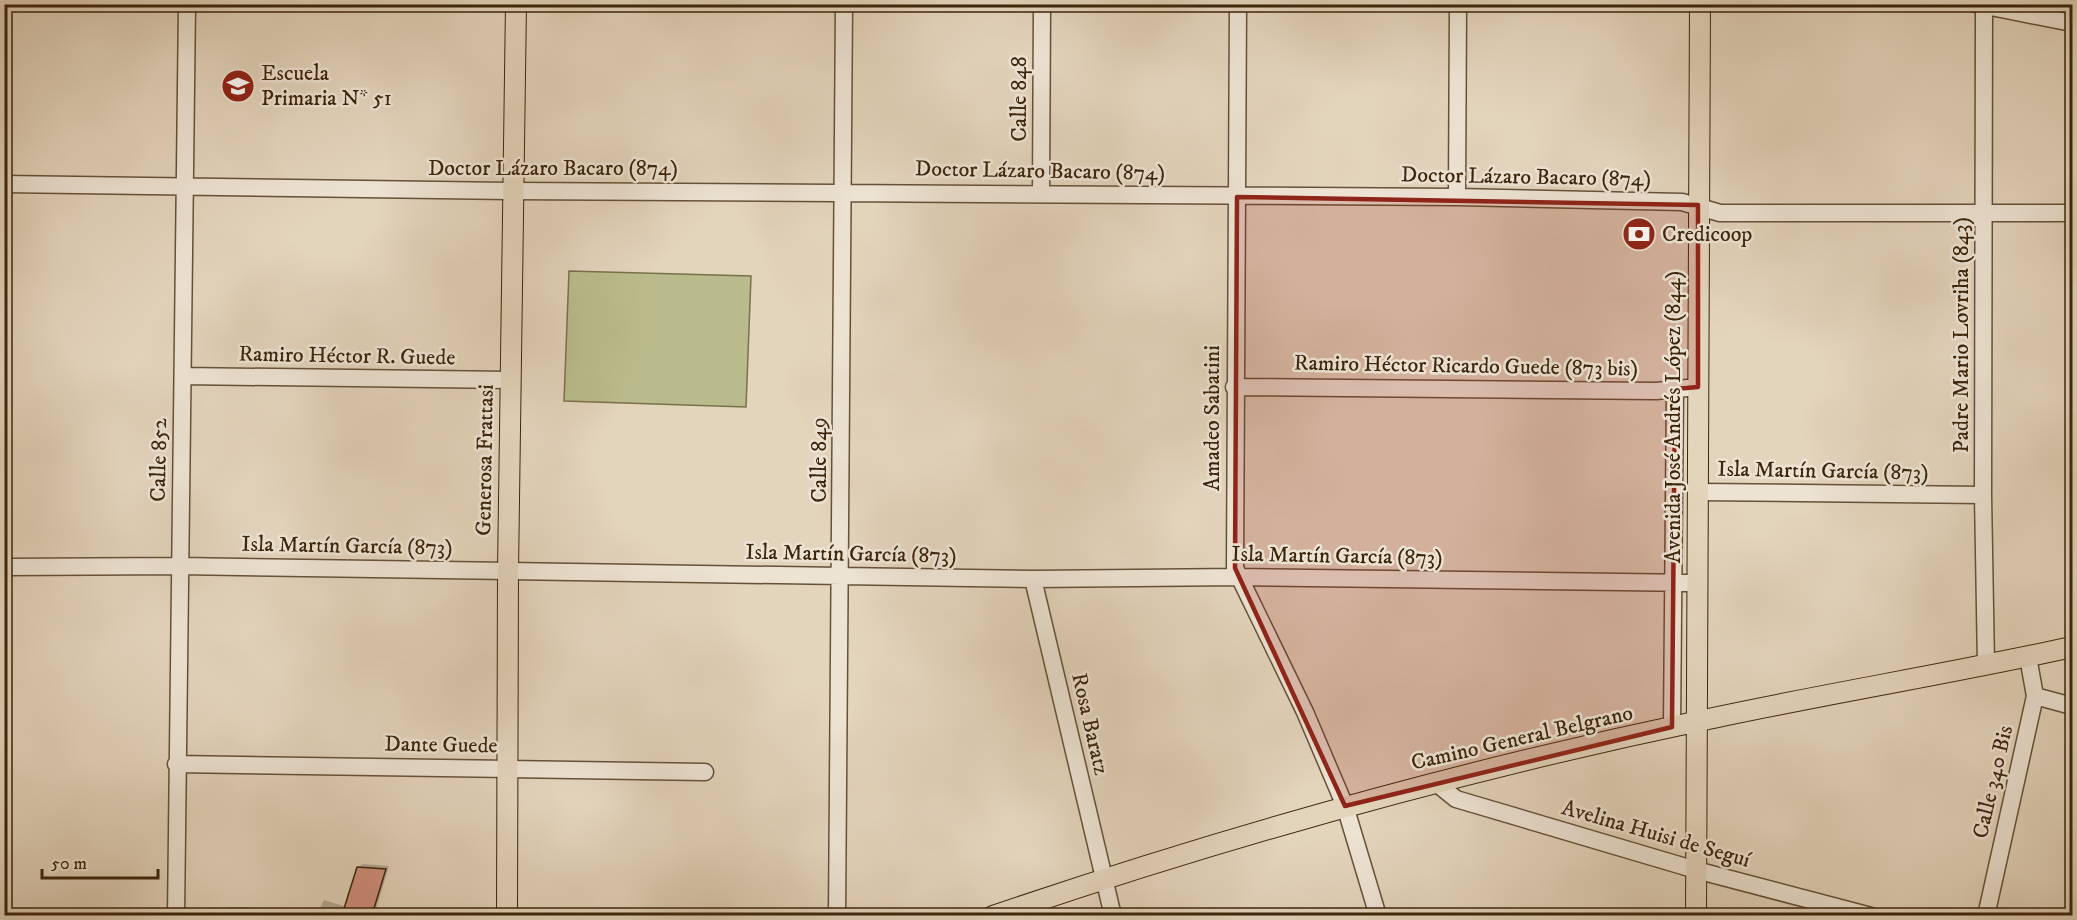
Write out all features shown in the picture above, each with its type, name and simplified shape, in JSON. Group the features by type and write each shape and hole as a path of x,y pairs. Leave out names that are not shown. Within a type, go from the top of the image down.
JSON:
{"main road":[{"name":"Generosa Frattasi","path":"507,915 507,571 516,4"},
{"name":"Avenida José Andrés López (844)","path":"1696,915 1700,4"},
{"name":"Camino General Belgrano","path":"993,915 1102,878 1345,806 1435,782 1698,721 2073,647"}],"street":[{"name":"Calle 852","path":"176,915 176,764 187,4"},
{"name":"Calle 849","path":"837,915 844,4"},
{"name":"Calle 848","path":"1041,193 1042,4"},
{"name":"Amadeo Sabatini","path":"1238,4 1234,556 1238,577 1305,712 1345,806 1378,915"},
{"path":"1456,197 1458,4"},
{"path":"1982,5 2073,23"},
{"name":"Padre Mario Lovriha (843)","path":"1982,5 1983,495 1986,664"},
{"name":"Doctor Lázaro Bacaro (874)","path":"4,184 513,191 1456,197 1682,202 1719,213 2073,213"},
{"name":"Ramiro Héctor R. Guede","path":"183,376 510,380"},
{"name":"Ramiro Héctor Ricardo Guede (873 bis)","path":"1234,387 1675,389 1698,387"},
{"path":"1672,727 1675,389"},
{"name":"Isla Martín García (873)","path":"1698,492 1983,495"},
{"name":"Isla Martín García (873)","path":"4,567 180,567 1033,579 1238,577 1697,583"},
{"name":"Rosa Baratz","path":"1033,579 1102,878 1113,915"},
{"name":"Calle 340 Bis","path":"1986,915 2035,696 2028,657"},
{"path":"2035,696 2073,706"},
{"name":"Dante Guede","path":"176,764 705,772"},
{"name":"Avelina Huisi de Seguí","path":"1435,782 1456,800 1696,870 1871,915"}],"highlighted area":[{"path":"1237,197 1698,205 1698,387 1675,389 1672,727 1345,806 1235,568"}],"green space":[{"path":"569,271 751,276 746,407 564,401"}],"building":[{"path":"357,867 386,869 372,915 342,915"}],"place":[{"name":"Escuela Primaria N* 51","path":"238,86"},
{"name":"Credicoop","path":"1639,234"}]}
